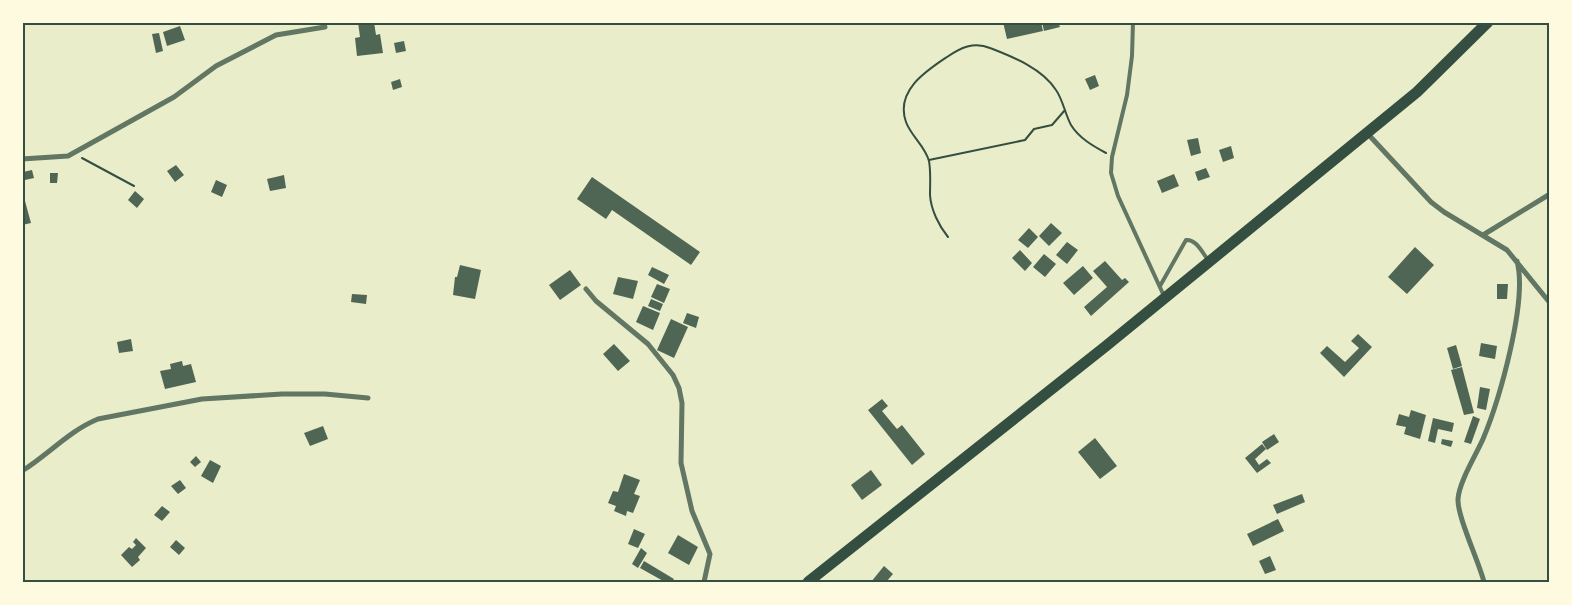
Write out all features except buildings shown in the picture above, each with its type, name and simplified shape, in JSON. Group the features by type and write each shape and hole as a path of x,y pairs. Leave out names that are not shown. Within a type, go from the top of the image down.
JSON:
{"highway":[{"path":"808,582 1165,298 1417,92 1488,22"}],"street":[{"path":"22,159 68,156 174,97 221,64 276,35 325,27"},
{"path":"1366,132 1432,202 1482,235 1500,244 1518,261 1550,303"},
{"path":"1482,235 1550,194"},
{"path":"1484,582 1461,514 1458,498 1492,417 1502,384 1516,316 1521,274 1518,261"},
{"path":"586,289 596,301 648,344 673,375 679,388 682,403 681,464 692,511 710,554 704,582"},
{"path":"22,471 38,461 65,437 82,426 98,419 202,399 291,394 325,394 368,398"}],"lane":[{"path":"1133,22 1132,56 1127,95 1112,157 1113,184 1165,298"},
{"path":"1160,286 1186,240 1191,240 1198,245 1209,262"}],"path":[{"path":"948,237 934,213 930,197 929,160 906,122 904,104 908,90 920,75 959,48 972,45 987,46 1028,65 1043,75 1056,90 1072,126 1086,142 1112,157"},
{"path":"929,160 1025,140 1034,129 1052,125 1065,110"},
{"path":"68,156 79,156 134,186"}]}
